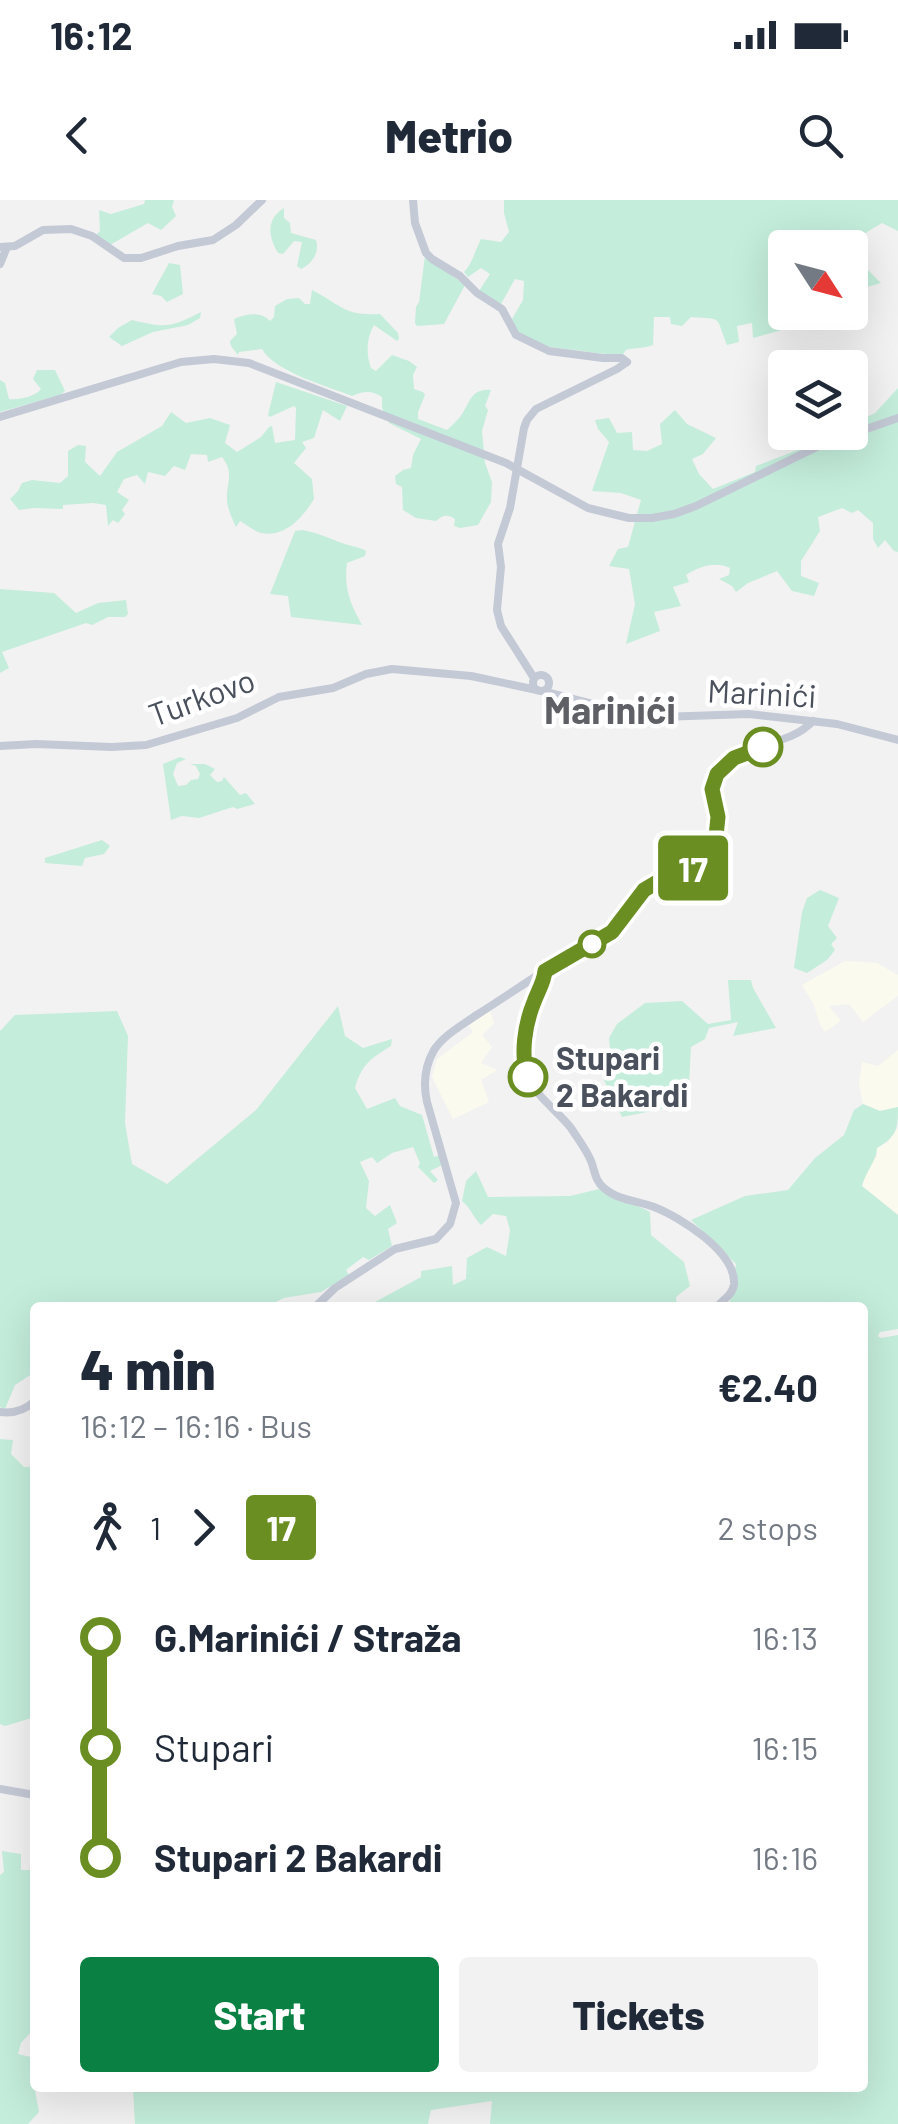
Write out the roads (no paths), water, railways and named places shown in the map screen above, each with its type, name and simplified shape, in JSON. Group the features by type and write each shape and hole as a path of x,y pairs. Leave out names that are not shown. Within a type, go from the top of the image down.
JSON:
{"street":[{"path":"5,254 43,230 71,228 86,232 118,255 141,258 213,240 262,200"},
{"path":"413,200 426,253 502,309 516,335 549,351 626,359 626,364 610,373 536,409 527,420 520,458 512,466"},
{"path":"0,417 162,366 214,359 249,363 512,466 588,508 615,516 652,518 696,506 824,444 898,418"},
{"path":"512,466 514,479 508,516 498,544 501,566 497,610 501,626 540,683"},
{"path":"514,479 528,474"},
{"name":"Marinići","path":"416,670 516,685 540,683 564,695 636,715 749,714 837,724 898,740"},
{"name":"Turkovo","path":"0,746 146,745 237,718 279,697 333,688 378,671 416,670"},
{"path":"320,1302 395,1249 436,1238 450,1224 456,1209 424,1090 433,1053 448,1035 612,932 644,890 690,870 703,858 716,836 718,819 712,789 717,774 734,758 790,738 813,722"},
{"path":"545,971 532,1008 524,1050 529,1080 584,1147 596,1180 605,1190 684,1222 713,1245 728,1264 734,1280 734,1288 721,1302"},
{"path":"0,1412 30,1405"},
{"path":"0,1789 30,1794"}],"place":[{"name":"Stupari 2 Bakardi","path":"528,1077"}],"district":[{"name":"Marinići","path":"610,711"}]}
